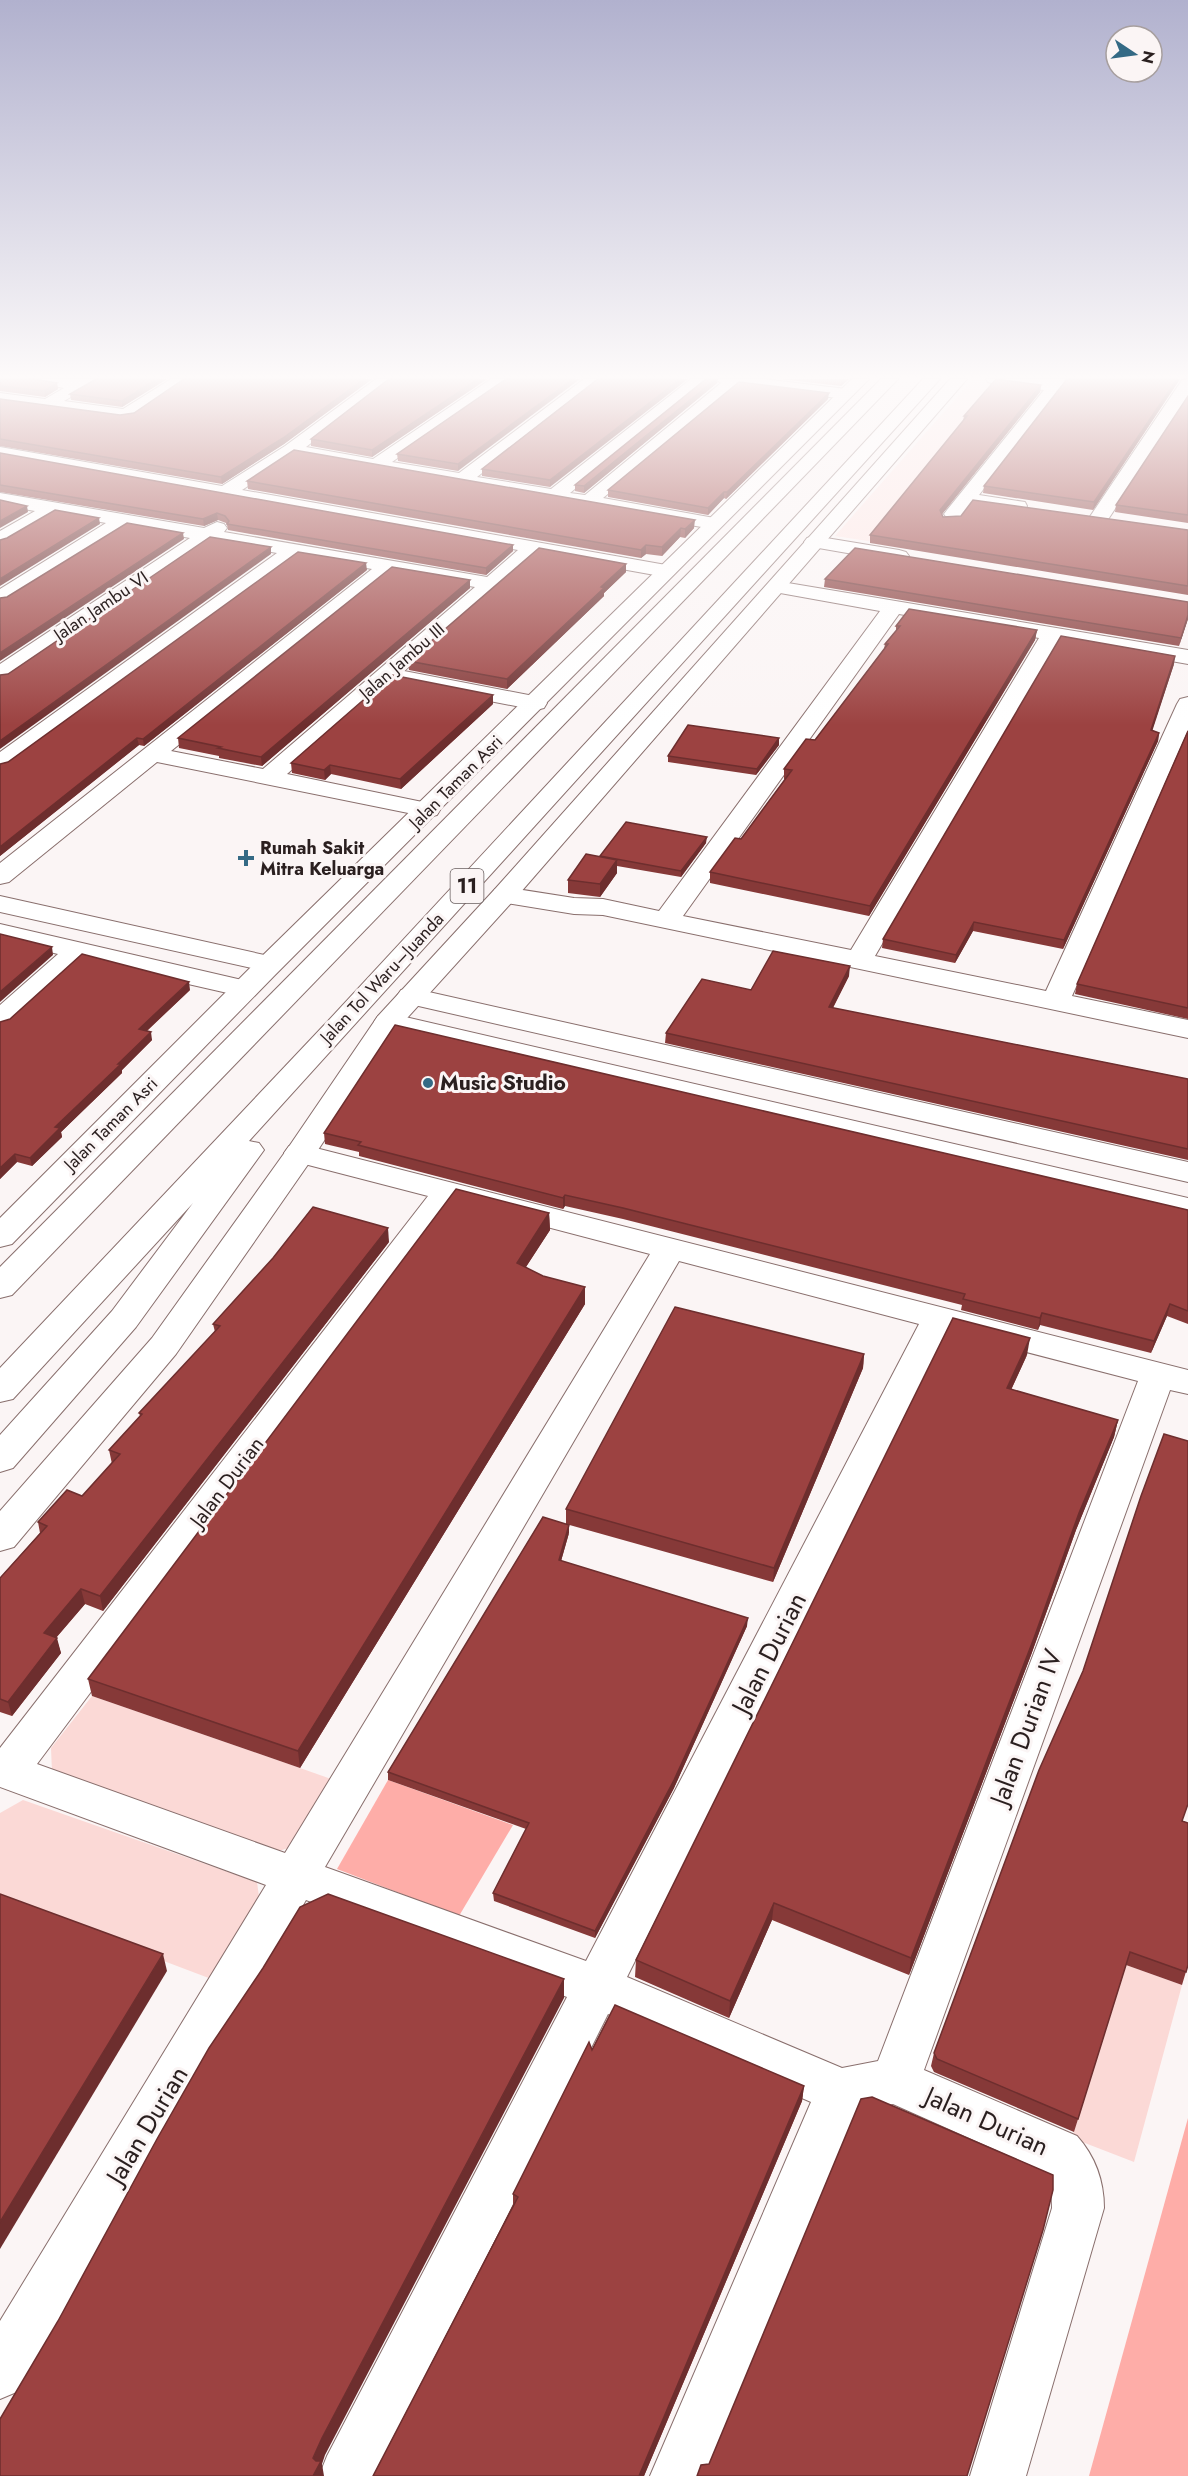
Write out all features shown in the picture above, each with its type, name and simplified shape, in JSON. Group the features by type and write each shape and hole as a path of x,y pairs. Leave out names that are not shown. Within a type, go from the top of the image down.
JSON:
{"main road":[{"path":"240,495 666,571"},
{"path":"555,495 713,523"},
{"path":"589,501 597,495"},
{"name":"Jalan Taman Asri","path":"0,1237 269,964 536,703 742,495"},
{"name":"11","path":"0,1287 778,495"},
{"name":"Jalan Tol Waru–Juanda","path":"0,1390 338,1027 826,495"},
{"path":"0,1537 164,1346 300,1153 388,1022 509,890 856,495"},
{"path":"951,519 969,495"},
{"path":"1099,518 1115,495"},
{"name":"Jalan Jambu VI","path":"0,674 261,498"},
{"path":"0,499 492,584"},
{"path":"966,499 1032,508"},
{"path":"0,539 52,508"},
{"path":"1077,515 1121,521"},
{"path":"0,598 124,520"},
{"path":"819,536 919,552"},
{"name":"Jalan Jambu III","path":"269,777 535,546"},
{"path":"0,763 294,550"},
{"path":"0,876 387,566"},
{"path":"776,587 1188,657"},
{"path":"665,921 894,606"},
{"path":"859,960 1053,633"},
{"path":"387,674 536,703"},
{"path":"1056,1001 1188,704"},
{"path":"152,754 428,810"},
{"path":"509,890 574,906 603,907 1188,1029"},
{"path":"0,904 269,964"},
{"path":"0,932 244,989"},
{"path":"0,1020 78,950"},
{"path":"411,996 1188,1172"},
{"path":"388,1022 1188,1208"},
{"path":"0,1459 130,1311 338,1027"},
{"path":"300,1153 1173,1378"},
{"name":"Jalan Durian","path":"448,1192 2,1773 598,1987 841,2091"},
{"name":"Jalan Durian","path":"0,2372 670,1249"},
{"name":"Jalan Durian","path":"347,2476 939,1318"},
{"name":"Jalan Durian IV","path":"895,2081 1173,1378"},
{"path":"678,2476 841,2091 895,2081"},
{"name":"Jalan Durian","path":"895,2081 1059,2153 1070,2164 1079,2184 1078,2208 998,2476"}],"shaded area":[{"path":"871,495 957,495 914,548 835,536"},
{"path":"92,1696 334,1780 295,1846 272,1853 52,1772 51,1748"},
{"path":"388,1780 513,1825 459,1916 337,1869"},
{"path":"23,1800 257,1882 260,1904 214,1980 0,1899 0,1813"},
{"path":"1126,1965 1182,1985 1134,2162 1072,2138"},
{"path":"1188,2118 1188,2476 1089,2476"}],"building":[{"path":"57,495 232,495 513,545 486,568 227,524 229,521 225,516 217,513 203,519"},
{"path":"324,495 549,495 695,520 685,529 681,528 662,547 646,545 641,550"},
{"path":"633,495 721,495 708,508"},
{"path":"903,495 952,495 940,510 943,517 961,516 973,500 1188,530 1188,586 870,535"},
{"path":"1043,495 1099,495 1094,502"},
{"path":"1123,495 1188,495 1188,515 1116,505"},
{"path":"0,500 27,506 0,521"},
{"path":"55,510 99,518 0,579 0,540"},
{"path":"127,523 183,533 0,653 0,598 7,597"},
{"path":"210,537 271,547 0,741 0,675 8,674"},
{"path":"539,548 626,564 601,587 604,588 507,679 408,661"},
{"path":"855,548 1188,602 1188,615 1181,638 825,579"},
{"path":"298,552 366,563 143,739 137,738 0,847 0,764 8,762"},
{"path":"392,567 470,580 261,757 178,738"},
{"path":"909,609 1037,630 870,906 710,872 735,838 741,839 792,770 784,769 806,739 815,740 888,644 885,644 900,626 896,626"},
{"path":"1061,636 1175,656 1151,730 1159,733 1064,940 974,922 956,955 883,939"},
{"path":"392,675 493,695 400,779 330,765 324,770 291,763"},
{"path":"688,725 779,738 757,769 668,756"},
{"path":"1188,731 1188,1008 1077,984"},
{"path":"626,822 707,837 681,871 600,856"},
{"path":"586,854 617,860 600,884 568,880"},
{"path":"0,934 52,947 0,992"},
{"path":"773,951 850,966 829,1007 1188,1079 1188,1149 666,1033 702,979 751,990"},
{"path":"82,954 189,982 139,1029 151,1032 55,1127 60,1128 30,1158 15,1154 0,1168 0,1022 10,1019"},
{"path":"395,1025 1188,1210 1188,1311 1170,1304 1154,1341 1042,1313 1040,1318 963,1299 965,1294 623,1208 565,1195 563,1198 358,1145 361,1142 324,1133"},
{"path":"456,1189 549,1213 517,1263 543,1276 585,1287 298,1751 88,1679"},
{"path":"313,1207 388,1228 100,1596 81,1589 44,1633 57,1638 8,1702 0,1699 0,1578 47,1526 38,1522 67,1490 82,1496 120,1454 109,1450 142,1414 139,1413 220,1326 213,1324 273,1258"},
{"path":"675,1307 864,1354 774,1568 566,1509"},
{"path":"953,1318 1030,1338 1007,1388 1118,1420 1079,1513 1034,1638 911,1958 774,1903 730,2001 636,1960"},
{"path":"1164,1434 1188,1441 1188,1804 1182,1821 1188,1823 1188,1965 1186,1972 1130,1952 1078,2119 937,2059 934,2053 1039,1770 1083,1671"},
{"path":"543,1517 569,1525 559,1560 748,1618 674,1780 595,1931 493,1893 529,1823 388,1772"},
{"path":"0,1894 163,1954 0,2222"},
{"path":"328,1894 564,1979 322,2438 313,2458 321,2461 313,2476 0,2476 0,2419 58,2321 157,2139 209,2048 263,1968 300,1907"},
{"path":"615,2005 804,2086 639,2476 373,2476 518,2197 513,2194 589,2042 592,2050"},
{"path":"872,2097 1053,2175 1053,2190 1043,2230 967,2476 697,2476 701,2465 709,2464 861,2099"}],"place":[{"name":"Rumah Sakit Mitra Keluarga","path":"246,858"},
{"name":"Music Studio","path":"428,1083"}]}
